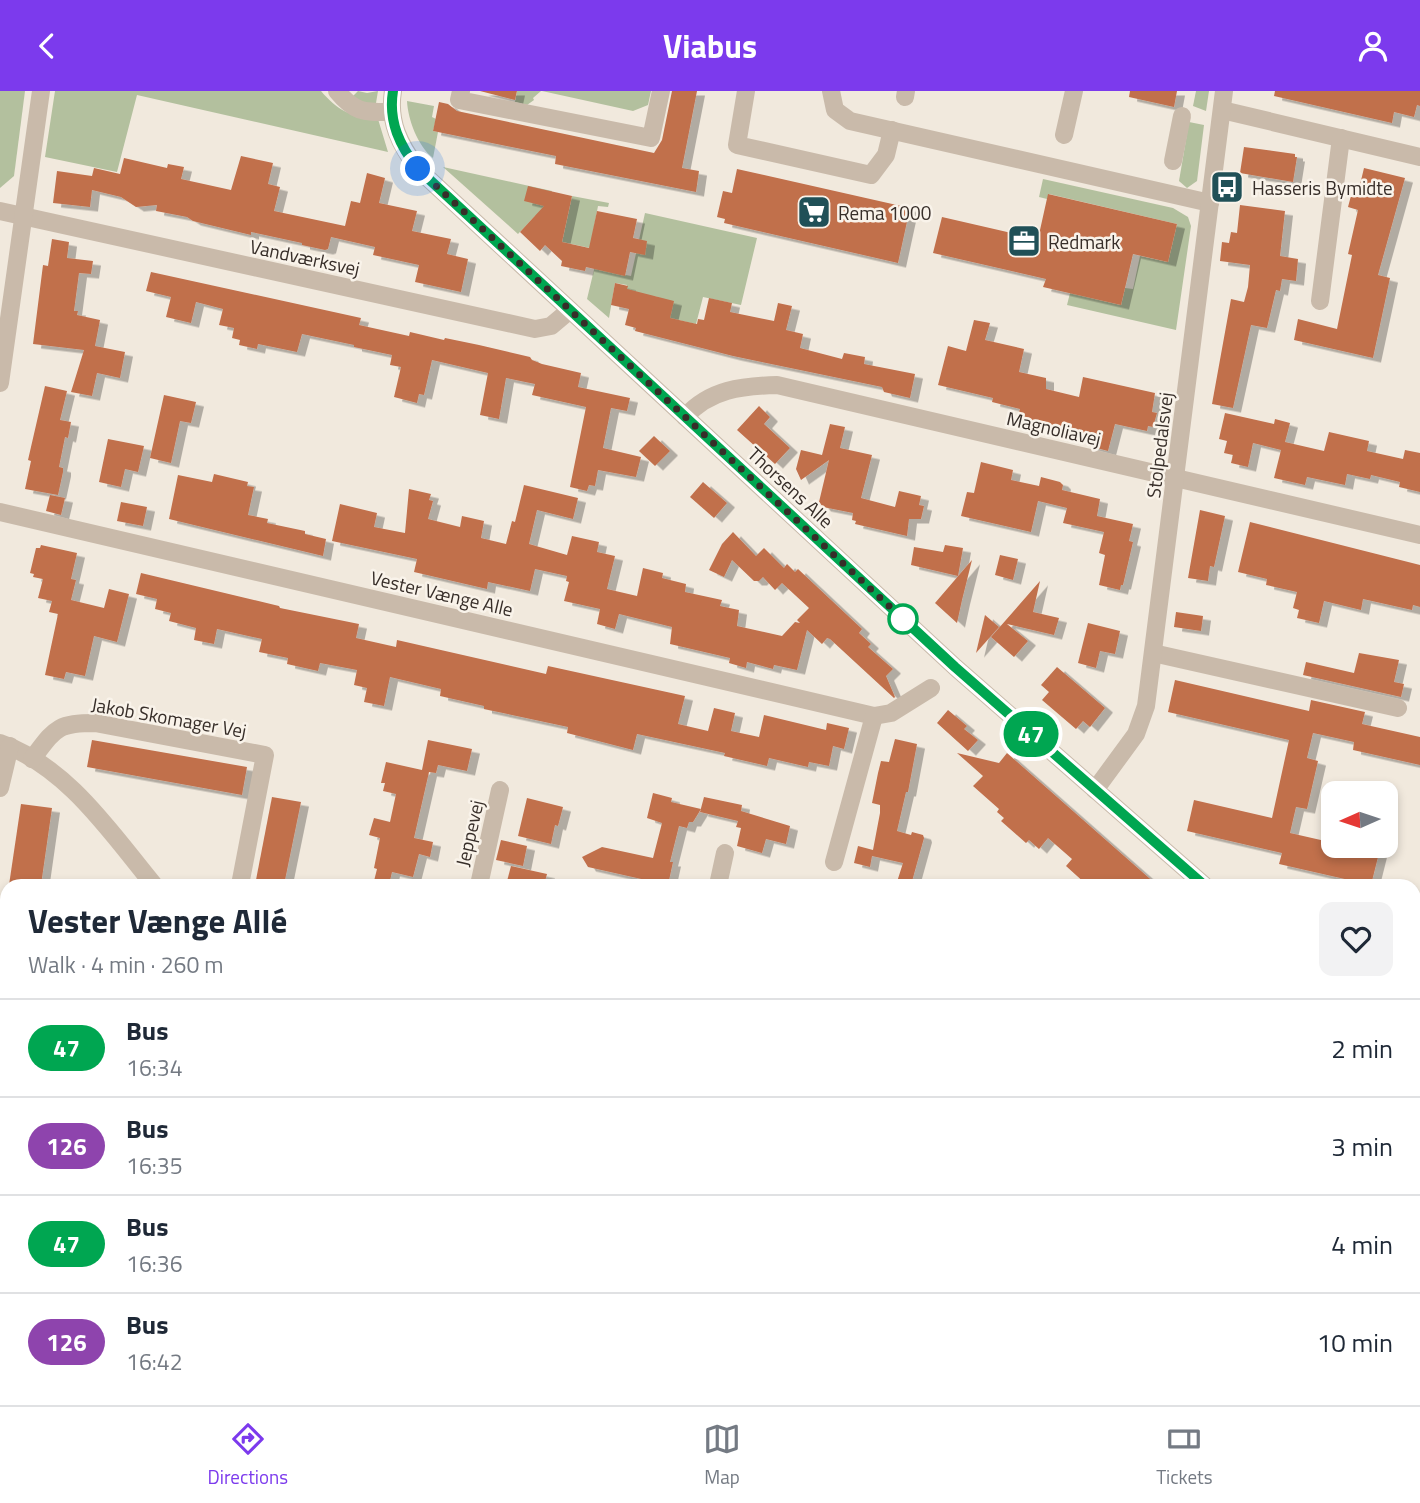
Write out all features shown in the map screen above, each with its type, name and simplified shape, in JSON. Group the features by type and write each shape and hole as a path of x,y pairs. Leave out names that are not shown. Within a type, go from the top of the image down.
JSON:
{"street":[{"path":"0,383 41,91"},
{"path":"337,91 347,103 361,111 391,112"},
{"name":"Thorsens Alle","path":"393,91 391,112 404,150 418,169 955,667 1197,879"},
{"path":"461,91 459,100 651,138 661,91"},
{"path":"746,91 737,145 871,175 886,155 891,130"},
{"path":"831,91 832,102 840,116 850,121 1210,203"},
{"path":"1064,135 1074,91"},
{"name":"Stolpedalsvej","path":"1095,790 1136,734 1146,706 1224,91"},
{"path":"1222,110 1420,157"},
{"path":"1172,161 1182,115"},
{"path":"1320,302 1341,138"},
{"name":"Vandværksvej","path":"0,211 535,329 551,326 570,310"},
{"name":"Magnoliavej","path":"685,417 695,406 713,395 743,386 777,385 1420,535"},
{"name":"Vester Vænge Alle","path":"0,512 874,716"},
{"path":"1153,653 1398,708"},
{"path":"834,862 874,716 891,713 931,688"},
{"name":"Jakob Skomager Vej","path":"32,759 52,733 70,723 95,723 265,755 241,879"},
{"path":"0,788 5,745 32,759 68,785 149,879"},
{"name":"Jeppevej","path":"480,879 500,790"},
{"path":"719,879 725,853"}],"green space":[{"path":"0,91 25,91 14,176 0,188"},
{"path":"55,91 321,91 346,112 378,119 388,152 137,95 117,172 45,157"},
{"path":"358,91 378,91 376,103 370,105 352,97"},
{"path":"517,91 541,91 527,105 515,102"},
{"path":"542,91 651,91 648,105 633,111"},
{"path":"1196,91 1209,91 1206,111 1193,106"},
{"path":"407,101 434,106 432,117 436,119 433,131 438,132 433,158 415,132"},
{"path":"1189,122 1204,125 1197,181 1187,188 1179,181"},
{"path":"443,167 552,191 548,214 535,216 518,234"},
{"path":"1043,179 1173,208 1188,217 1191,226 1176,330 1067,305 1070,293 1121,305 1125,288 1133,289 1140,256 1168,262 1177,224 1049,194 1047,199 1039,197"},
{"path":"572,196 609,203 608,207 598,206 590,248 562,242"},
{"path":"645,213 757,238 741,305 703,297 696,324 669,318 656,306 658,297 626,293 627,285 615,283 609,318 587,299 599,249 604,251 600,270 631,276"}],"building":[{"path":"480,91 517,91 515,100"},
{"path":"672,91 697,91 682,168 699,171 696,192 555,164 556,156 433,131 439,102 448,104 457,111 654,153 662,140"},
{"path":"1130,91 1177,91 1174,107 1129,97"},
{"path":"1275,91 1420,91 1420,106 1417,105 1414,117 1394,112 1392,123 1274,96"},
{"path":"1244,147 1295,154 1297,157 1293,182 1240,173"},
{"path":"241,156 273,163 268,184 280,187 274,211 345,226 351,201 360,203 367,173 385,178 379,203 417,211 412,231 451,239 447,254 468,259 461,292 415,282 419,265 373,255 375,247 331,237 328,249 325,250 193,221 187,217 156,211 157,205 136,207 121,197 92,190 90,207 53,203 57,171 92,176 94,168 120,174 124,158 167,168 168,164 184,167 181,179 231,190"},
{"path":"1364,168 1405,178 1378,275 1390,278 1373,358 1294,340 1298,319 1337,329 1352,255 1348,254 1358,210 1348,207 1352,192 1358,193"},
{"name":"Rema 1000","path":"737,169 910,208 898,263 724,223 725,219 717,217 723,191 732,193"},
{"path":"528,186 572,196 562,242 589,248 597,211 637,219 633,238 647,241 645,255 630,252 625,276 586,267 585,271 561,266 562,261 545,245 540,251 520,232 544,206 524,201"},
{"path":"1048,194 1177,224 1168,262 1133,254 1121,305 1043,287 1046,279 933,253 942,217 1038,239"},
{"path":"1240,205 1285,211 1280,256 1298,259 1296,281 1282,279 1280,291 1276,290 1267,328 1251,325 1233,408 1212,404 1231,299 1244,302 1248,287 1250,265 1220,261 1222,242 1229,243 1231,232 1237,233"},
{"path":"52,239 69,242 67,258 93,261 91,274 79,273 74,311 78,311 77,315 100,320 95,346 125,352 120,378 97,373 92,396 71,392 84,350 33,344 43,265 48,266"},
{"path":"151,272 361,318 359,325 409,336 410,332 479,345 581,373 578,387 630,398 627,411 611,408 603,448 641,457 636,477 598,470 595,486 589,485 587,491 570,487 586,407 532,395 535,384 506,378 499,419 480,415 488,373 432,360 424,395 419,394 417,403 394,397 401,367 390,365 392,355 302,334 297,352 258,344 257,349 239,345 240,340 232,338 234,328 219,325 223,309 196,302 191,323 166,317 171,297 146,291"},
{"path":"615,283 628,286 627,289 674,301 670,318 697,324 698,319 704,320 709,298 732,303 730,312 774,321 778,303 792,306 786,330 803,334 800,348 842,359 844,353 865,357 864,364 915,374 910,398 884,392 882,387 733,356 635,331 636,328 625,325 629,309 611,305"},
{"path":"974,320 990,323 985,340 1024,349 1019,372 1046,378 1046,389 1079,397 1083,377 1155,393 1152,412 1157,413 1153,427 1148,426 1147,431 1115,424 1108,451 1089,446 1092,435 1017,419 1020,409 992,402 993,398 938,385 948,346 966,351"},
{"path":"45,386 67,391 60,420 71,422 59,467 63,468 63,472 58,495 25,489 31,461 28,460"},
{"path":"164,395 196,402 191,423 180,421 171,463 150,458"},
{"path":"759,406 770,417 764,424 790,448 775,464 737,430"},
{"path":"1225,413 1274,424 1275,419 1290,423 1285,442 1324,451 1329,432 1369,441 1367,451 1403,459 1405,450 1420,453 1420,492 1399,487 1400,482 1371,475 1370,479 1347,474 1345,485 1307,477 1305,485 1274,478 1281,450 1253,443 1248,467 1231,463 1233,455 1224,453 1227,441 1219,439"},
{"path":"830,424 845,427 840,448 872,455 861,498 895,507 899,491 921,496 919,505 924,506 921,519 909,519 907,536 855,524 856,521 852,520 853,513 823,507 819,502 829,460 801,480 796,469 801,450 822,455"},
{"path":"654,436 670,451 655,466 639,451"},
{"path":"108,439 144,446 138,472 125,469 121,487 99,482"},
{"path":"981,462 1013,470 1011,480 1039,486 1041,477 1060,482 1063,485 1062,490 1100,499 1097,516 1133,524 1129,541 1133,542 1120,590 1099,585 1105,555 1099,553 1104,532 1063,523 1067,508 1038,501 1031,532 961,516 967,492 974,493"},
{"path":"214,474 248,482 247,486 254,487 248,515 326,539 323,556 169,519 178,475 212,482"},
{"path":"703,482 727,503 714,518 690,497"},
{"path":"524,485 578,498 573,519 537,510 529,544 567,555 572,536 599,542 597,552 615,556 607,589 637,596 643,568 663,573 662,578 686,584 685,592 722,600 720,606 739,610 737,626 782,636 795,622 800,623 797,620 809,608 782,583 775,590 763,577 754,581 732,560 724,577 709,570 722,544 733,532 756,556 764,548 784,568 787,564 795,572 798,569 862,629 859,633 871,644 868,647 893,669 886,676 895,697 830,639 827,638 822,644 807,630 797,670 774,665 773,669 747,662 746,668 729,663 730,658 670,644 672,627 619,614 615,629 597,624 600,609 564,601 569,582 566,581 567,576 535,569 530,591 488,582 487,589 414,572 417,559 332,541 340,504 377,513 374,527 405,533 409,489 431,494 429,500 433,501 428,519 460,527 462,516 484,521 481,538 506,544 512,521 515,522"},
{"path":"50,495 65,498 61,515 46,511"},
{"path":"121,502 147,507 143,526 117,521"},
{"path":"1200,510 1225,516 1214,567 1210,566 1208,581 1188,578"},
{"path":"1250,522 1420,565 1420,607 1413,605 1412,610 1363,599 1361,610 1324,601 1319,623 1297,618 1299,610 1293,608 1297,592 1266,585 1267,579 1238,572"},
{"path":"41,545 77,553 71,579 76,580 71,600 104,608 109,589 129,594 117,642 94,636 85,676 66,672 64,679 45,675 58,614 49,612 52,601 38,598 43,579 33,577 34,574 30,573 36,548"},
{"path":"945,545 963,548 958,576 911,565 914,547 943,552"},
{"path":"1000,555 1018,559 1013,580 995,575"},
{"path":"972,560 962,600 957,623 935,603"},
{"path":"141,573 280,608 359,624 356,638 396,647 397,640 546,674 548,666 685,696 678,724 708,731 714,708 735,713 731,731 759,737 764,715 826,730 827,723 849,728 844,749 833,746 829,766 809,762 808,767 769,758 767,766 724,756 725,753 637,734 633,750 567,733 568,727 484,709 484,706 440,696 441,689 390,677 384,706 364,702 367,688 354,685 357,670 320,663 318,671 287,664 288,658 259,652 262,639 217,629 214,644 194,640 196,628 169,621 171,613 155,609 157,599 136,594"},
{"path":"1040,581 1033,612 1059,618 1054,635 1007,624 1028,641 1014,657 991,637"},
{"path":"1176,612 1203,616 1201,631 1174,627"},
{"path":"985,615 999,627 976,653"},
{"path":"1088,623 1120,631 1115,654 1100,651 1096,668 1078,663"},
{"path":"1359,653 1399,660 1394,682 1404,684 1401,697 1303,675 1306,662 1354,673"},
{"path":"1057,667 1105,708 1090,727 1083,721 1076,729 1042,700 1049,692 1041,685"},
{"path":"1175,680 1309,711 1311,700 1365,712 1362,724 1420,737 1420,765 1353,750 1354,742 1313,733 1307,758 1318,761 1307,809 1296,807 1290,833 1321,840 1321,858 1378,858 1372,879 1345,879 1279,864 1282,853 1187,831 1194,800 1272,818 1289,740 1168,712"},
{"path":"948,710 967,726 964,729 978,740 968,751 937,723"},
{"path":"895,739 917,744 897,831 911,835 912,832 923,835 924,838 913,879 898,879 903,863 872,856 870,867 854,863 858,846 873,850 880,805 872,803 881,761 889,762"},
{"path":"92,740 247,767 242,795 87,767"},
{"path":"428,740 472,749 467,771 438,765 436,773 429,772 414,838 433,842 430,857 419,854 413,877 392,872 390,879 374,879 380,838 369,835 374,818 390,822 396,794 383,791 385,783 381,783 386,762 422,770"},
{"path":"957,753 999,763 1007,753 1150,879 1080,879 1066,866 1072,859 1048,838 1039,849 1029,840 1026,843 1001,821 1004,818 997,812 999,809 973,786 983,776"},
{"path":"653,793 672,798 671,802 701,809 687,828 679,826 670,862 673,862 669,879 641,879 588,867 582,857 602,847 653,858 662,823 647,818"},
{"path":"272,797 301,802 285,879 256,879"},
{"path":"704,797 742,805 741,811 790,826 786,844 766,839 762,853 737,846 741,828 736,827 738,821 700,812"},
{"path":"527,798 563,807 551,844 518,836"},
{"path":"21,804 52,808 42,879 10,879"},
{"path":"501,840 527,846 523,866 496,860"},
{"path":"511,866 547,874 546,879 508,879"}],"bus line":[{"name":"47","path":"393,91 391,112 394,125 404,150 418,169 955,667 1197,879"}],"place":[{"name":"Hasseris Bymidte","path":"1227,187"},
{"name":"Rema 1000","path":"814,212"},
{"name":"Redmark","path":"1024,241"}],"route":[{"path":"418,169 903,619"}]}
